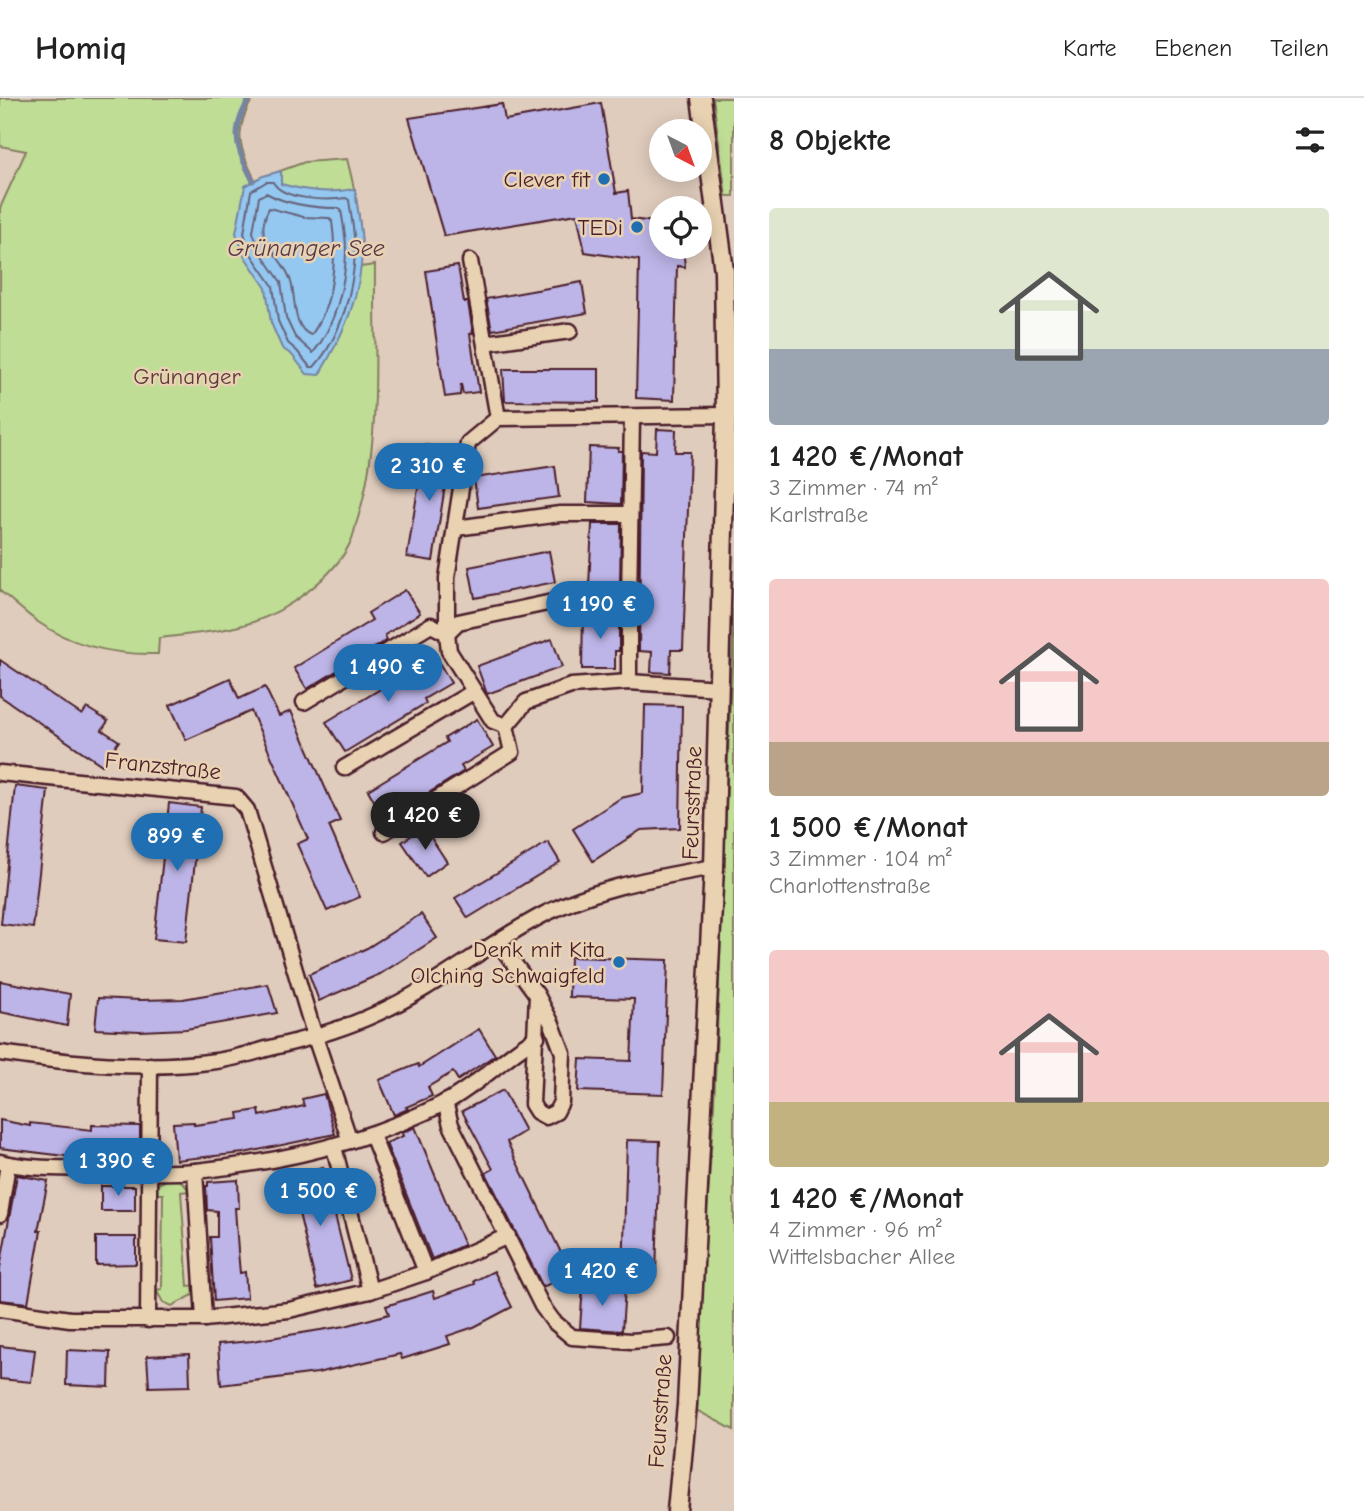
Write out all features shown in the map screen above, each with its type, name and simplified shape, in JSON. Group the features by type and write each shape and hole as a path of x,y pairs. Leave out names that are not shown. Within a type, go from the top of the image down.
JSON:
{"street":[{"name":"Feursstraße","path":"677,1511 687,1405 714,867 726,415 724,271 701,98"},
{"path":"470,261 498,418"},
{"path":"485,343 570,331"},
{"path":"506,726 493,721 449,651 447,578 468,443 498,418 726,415"},
{"path":"629,682 632,417"},
{"path":"456,528 560,514 630,514"},
{"path":"447,633 458,622 557,601 629,602"},
{"path":"304,702 431,625 447,633"},
{"path":"506,726 526,702 571,686 629,682 720,688"},
{"path":"344,768 474,692"},
{"path":"384,832 512,752 506,726"},
{"name":"Franzstraße","path":"0,773 236,797 247,810 350,1141"},
{"path":"0,1053 63,1062 150,1065 216,1060 316,1037 369,1017 401,1001 529,922 566,904 597,893 677,873 714,867"},
{"path":"498,942 537,995 563,1053 561,1102 556,1112 546,1117 537,1112 533,1104 537,995"},
{"path":"0,1214 4,1163 148,1172 195,1171 267,1161 334,1147 372,1135 445,1102 537,1037"},
{"path":"148,1320 150,1065"},
{"path":"445,1102 451,1125 542,1306 553,1321 572,1337 631,1341 668,1338"},
{"path":"372,1135 426,1272"},
{"path":"334,1147 370,1291"},
{"path":"195,1171 205,1318"},
{"path":"0,1309 69,1319 148,1320 289,1310 370,1291 426,1272 508,1237"}],"green space":[{"name":"Grünanger","path":"0,98 253,98 243,120 241,139 245,158 255,180 305,162 347,159 360,226 360,267 375,265 375,393 371,456 366,488 353,534 343,555 322,580 280,610 253,622 230,628 159,638 158,654 126,653 80,643 51,630 0,591 0,208 26,151 0,146"},
{"path":"713,98 734,98 734,196 726,196"},
{"path":"734,608 734,1430 694,1409 714,1105"},
{"path":"170,1178 178,1178 190,1191 181,1192 188,1286 197,1285 193,1295 172,1306 163,1302 156,1290 162,1289 163,1194 156,1194 158,1184"}],"water":[{"name":"Grünanger See","path":"281,171 281,184 309,190 355,189 362,241 359,282 350,314 319,375 307,374 292,355 282,348 271,323 266,288 245,257 236,233 245,186 263,176"}],"building":[{"path":"601,103 616,193 628,191 631,219 649,221 649,259 684,259 685,267 677,266 674,400 636,398 639,260 585,252 577,214 444,236 409,118 502,104 505,120"},
{"path":"458,266 464,302 468,302 479,392 463,394 461,384 460,395 445,397 426,271"},
{"path":"582,282 587,313 492,330 486,299"},
{"path":"503,369 599,369 599,402 505,401"},
{"path":"657,429 676,430 675,452 690,452 683,650 671,650 670,673 651,672 652,652 639,651 641,451 656,452"},
{"path":"425,445 451,449 433,561 407,557"},
{"path":"589,447 619,448 618,451 622,451 621,504 587,502"},
{"path":"555,466 559,497 478,508 474,478"},
{"path":"592,524 621,524 620,587 589,586"},
{"path":"549,551 555,582 475,598 469,567"},
{"path":"405,590 420,613 385,635 387,640 307,689 294,668 372,620 368,613"},
{"path":"583,614 619,614 619,651 615,651 615,669 582,669"},
{"path":"552,639 562,667 487,694 477,666"},
{"path":"435,656 451,683 424,699 426,703 345,752 326,722"},
{"path":"0,660 82,715 87,708 108,721 102,730 119,741 102,765 0,696"},
{"path":"230,678 239,699 265,687 279,716 291,711 340,821 329,826 360,897 327,911 297,844 308,839 251,711 186,740 170,705"},
{"path":"645,705 682,706 680,828 641,830 593,861 573,829 621,798 643,793"},
{"path":"477,719 493,747 461,766 464,771 385,820 368,790 447,742 445,738"},
{"path":"15,786 48,790 33,928 1,924"},
{"path":"169,803 201,807 186,942 154,939"},
{"path":"424,827 447,862 426,877 402,842"},
{"path":"548,842 560,862 468,918 455,898"},
{"path":"421,914 437,938 380,974 319,1001 309,974 367,948"},
{"path":"570,957 668,960 663,1094 578,1091 580,1059 631,1061 634,999 569,997"},
{"path":"0,981 70,994 67,1026 0,1012"},
{"path":"268,984 277,1013 186,1029 95,1029 98,998 183,999"},
{"path":"479,1029 495,1055 458,1080 453,1072 428,1087 432,1096 394,1115 379,1080 418,1064 419,1067"},
{"path":"503,1090 525,1131 507,1142 571,1273 543,1287 486,1173 493,1169 462,1111"},
{"path":"324,1094 335,1134 244,1153 176,1160 173,1123 194,1122 194,1125 239,1119 238,1113 259,1110 260,1116 304,1106 302,1099"},
{"path":"0,1120 30,1126 30,1123 92,1130 92,1125 140,1126 140,1154 133,1154 132,1160 81,1158 0,1148"},
{"path":"415,1127 464,1245 432,1259 386,1143"},
{"path":"627,1140 660,1141 656,1276 623,1275"},
{"path":"323,1167 351,1280 317,1289 290,1175"},
{"path":"17,1175 48,1181 28,1303 0,1300 0,1268"},
{"path":"238,1180 239,1208 235,1208 238,1251 240,1273 245,1272 247,1298 214,1301 210,1237 217,1237 217,1211 207,1210 206,1186 208,1182"},
{"path":"101,1186 135,1186 135,1211 101,1211"},
{"path":"96,1237 136,1237 136,1264 96,1265"},
{"path":"494,1271 512,1307 474,1327 447,1336 450,1344 402,1359 400,1354 317,1373 221,1385 218,1344 345,1326 389,1314 386,1306 433,1291 435,1298 475,1284 474,1281"},
{"path":"583,1285 625,1288 622,1331 580,1328"},
{"path":"0,1346 35,1350 31,1382 0,1379"},
{"path":"67,1350 110,1352 109,1387 66,1385"},
{"path":"189,1354 190,1386 149,1387 147,1356"}],"waterway":[{"path":"250,98 239,120 237,140 242,159 253,181"}],"place":[{"name":"Clever fit","path":"604,179"},
{"name":"TEDi","path":"637,227"},
{"name":"Denk mit Kita Olching Schwaigfeld","path":"619,962"}]}
